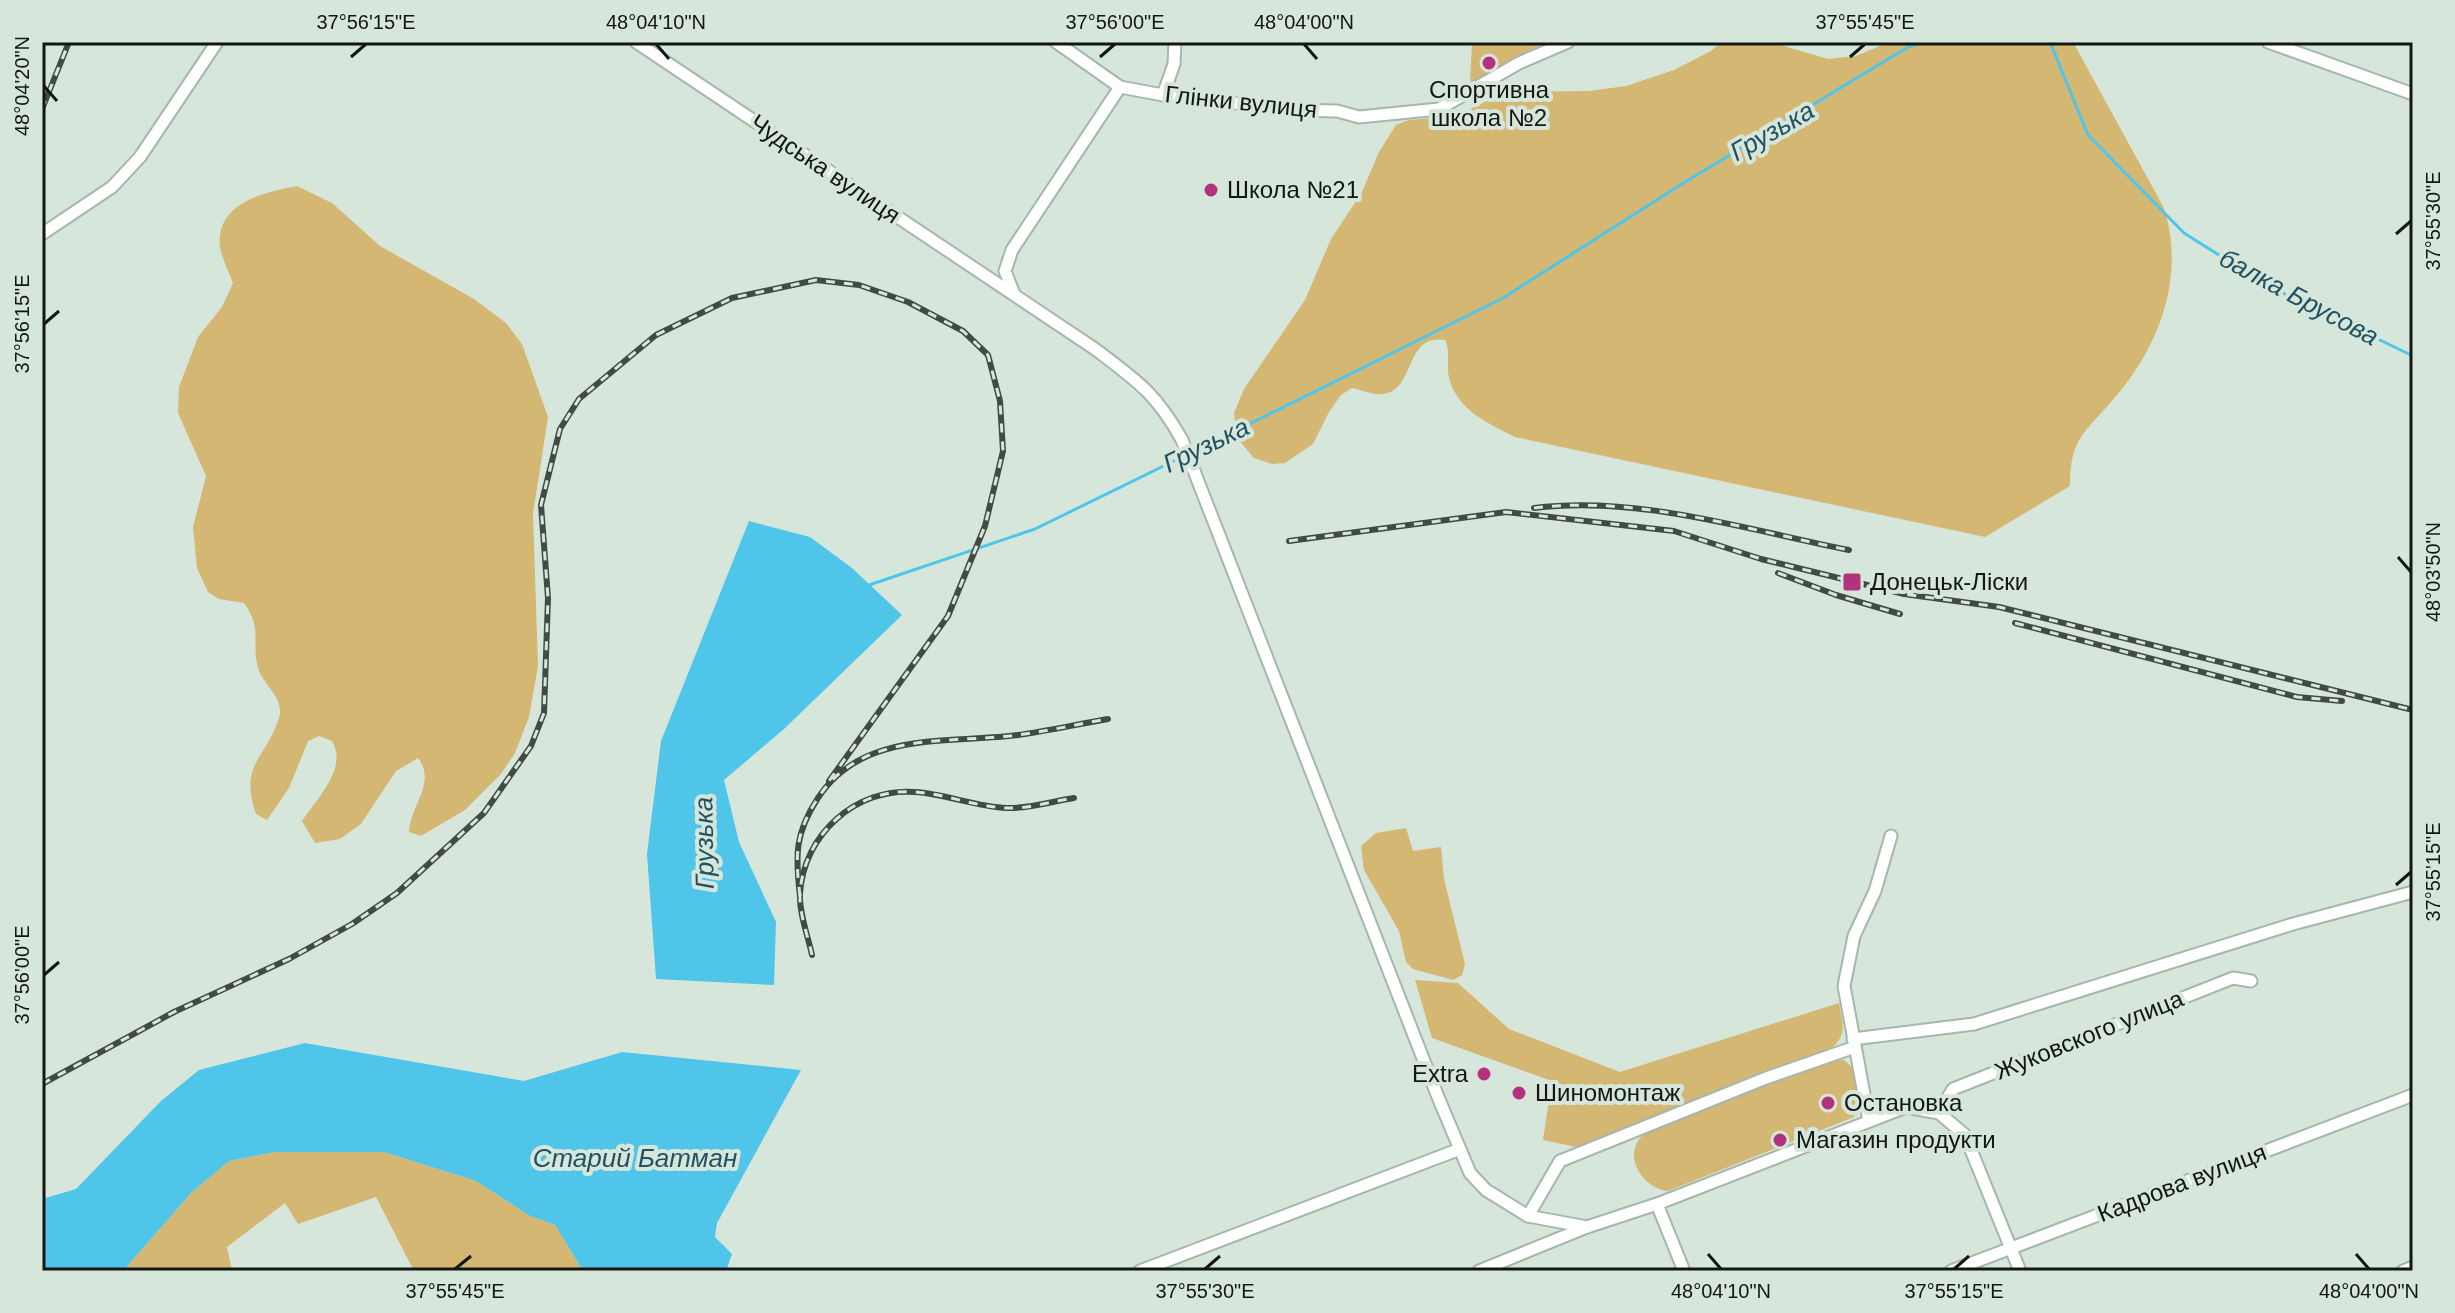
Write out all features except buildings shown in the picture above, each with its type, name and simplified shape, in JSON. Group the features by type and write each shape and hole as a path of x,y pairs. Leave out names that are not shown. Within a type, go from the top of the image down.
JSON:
{"street":[{"path":"42,234 112,187 140,157 217,42"},
{"name":"Чудська вулиця","path":"636,42 1014,295 1146,387 1163,405 1182,440 1470,1173 1486,1190 1528,1216"},
{"name":"Глінки вулиця","path":"1056,42 1120,87 1295,110 1337,111 1359,117 1439,109 1519,63 1568,42"},
{"path":"1163,95 1174,64 1175,42"},
{"path":"2268,42 2413,94"},
{"path":"1014,295 1005,271 1012,250 1120,87"},
{"path":"1869,1121 1844,986 1854,936 1875,891 1891,836"},
{"path":"1587,1227 1528,1216 1560,1161 1854,1043 1998,1018 2293,924 2413,892"},
{"name":"Жуковского улица","path":"1939,1113 1953,1089 2233,978 2251,981"},
{"name":"Кадрова вулиця","path":"1951,1271 2413,1095"},
{"path":"1487,1270 1587,1227 1657,1204 1906,1107 1939,1113 1965,1135 2020,1271"},
{"path":"1140,1271 1460,1149"},
{"path":"1657,1204 1684,1271"},
{"path":"2403,1271 2413,1267"}],"shaded area":[{"name":"Спортивна школа №2","path":"1472,42 1546,42 1470,83"},
{"path":"1721,42 1770,42 1828,59 1856,56 1889,42 2073,42 2164,208 2172,260 2170,286 2155,336 2128,381 2080,439 2072,458 2070,486 1985,537 1515,437 1475,415 1459,399 1449,378 1445,340 1432,340 1423,345 1401,383 1393,390 1379,394 1352,388 1341,395 1313,444 1285,463 1272,464 1254,458 1237,438 1234,413 1244,389 1305,300 1331,239 1362,192 1379,152 1396,125 1409,120 1456,116 1505,92 1590,91 1626,86 1674,70 1711,51"},
{"path":"297,186 332,203 380,246 474,299 506,323 522,344 548,417 533,514 538,666 529,717 515,753 501,774 465,810 421,836 409,832 424,786 425,776 418,758 396,771 361,824 340,839 315,843 302,821 329,782 336,762 332,741 319,736 308,741 289,788 267,820 256,814 250,784 252,773 279,718 279,704 258,668 255,628 250,612 244,603 219,599 208,592 197,568 193,527 206,476 178,413 179,387 198,337 222,307 233,283 220,247 225,220 234,210 257,196"},
{"path":"1406,828 1413,851 1441,847 1444,879 1465,964 1462,975 1453,980 1413,969 1406,962 1399,931 1364,870 1361,846 1376,833"},
{"path":"1415,980 1458,983 1509,1029 1620,1072 1839,1003 1843,1029 1839,1040 1829,1050 1576,1147 1543,1140 1552,1081 1432,1038"},
{"path":"1844,1060 1853,1068 1859,1101 1854,1117 1668,1191 1650,1184 1638,1170 1634,1152 1643,1135 1827,1061"},
{"path":"275,1152 384,1152 476,1181 530,1216 555,1225 583,1271 414,1271 376,1197 298,1224 285,1203 227,1247 232,1271 123,1271 191,1193 229,1161"}],"water":[{"path":"749,521 810,537 852,568 902,615 784,729 724,780 739,842 776,922 774,985 656,979 647,854 661,741"},
{"name":"Старий Батман","path":"305,1043 524,1081 622,1052 801,1070 717,1223 715,1237 732,1254 726,1271 583,1271 555,1225 530,1216 476,1181 384,1152 275,1152 229,1161 191,1193 123,1271 42,1271 42,1199 76,1189 161,1101 199,1070"}],"waterway":[{"name":"Грузька","path":"1191,453 1503,298 1677,187 1908,47 1923,42"},
{"name":"балка Брусова","path":"2050,42 2088,135 2184,233 2268,286 2413,356"},
{"name":"Грузька","path":"866,586 1035,529 1184,456"}],"railway":[{"path":"42,109 69,42"},
{"path":"42,1084 174,1012 289,959 352,924 397,893 484,813 531,746 544,713 548,598 541,505 560,429 579,399 656,335 732,298 816,280 859,285 908,302 963,331 988,355 1000,401 1003,451 985,526 948,616 829,781"},
{"path":"1534,508 1573,505 1652,510 1849,550"},
{"path":"1289,541 1506,512 1674,531 1761,559 1904,594 1999,607 2413,710"},
{"path":"1778,573 1900,614"},
{"path":"2015,623 2297,697 2342,701"},
{"path":"800,896 797,856 805,822 818,798 836,776 858,761 908,744 1018,735 1108,719"},
{"path":"812,955 800,901 803,872 822,834 853,807 893,793 915,792 1007,808 1074,798"}],"place":[{"name":"Спортивна школа №2","path":"1489,63"},
{"name":"Школа №21","path":"1211,190"},
{"name":"Донецьк-Ліски","path":"1852,582"},
{"name":"Extra","path":"1484,1074"},
{"name":"Шиномонтаж","path":"1519,1093"},
{"name":"Остановка","path":"1828,1103"},
{"name":"Магазин продукти","path":"1780,1140"}]}
